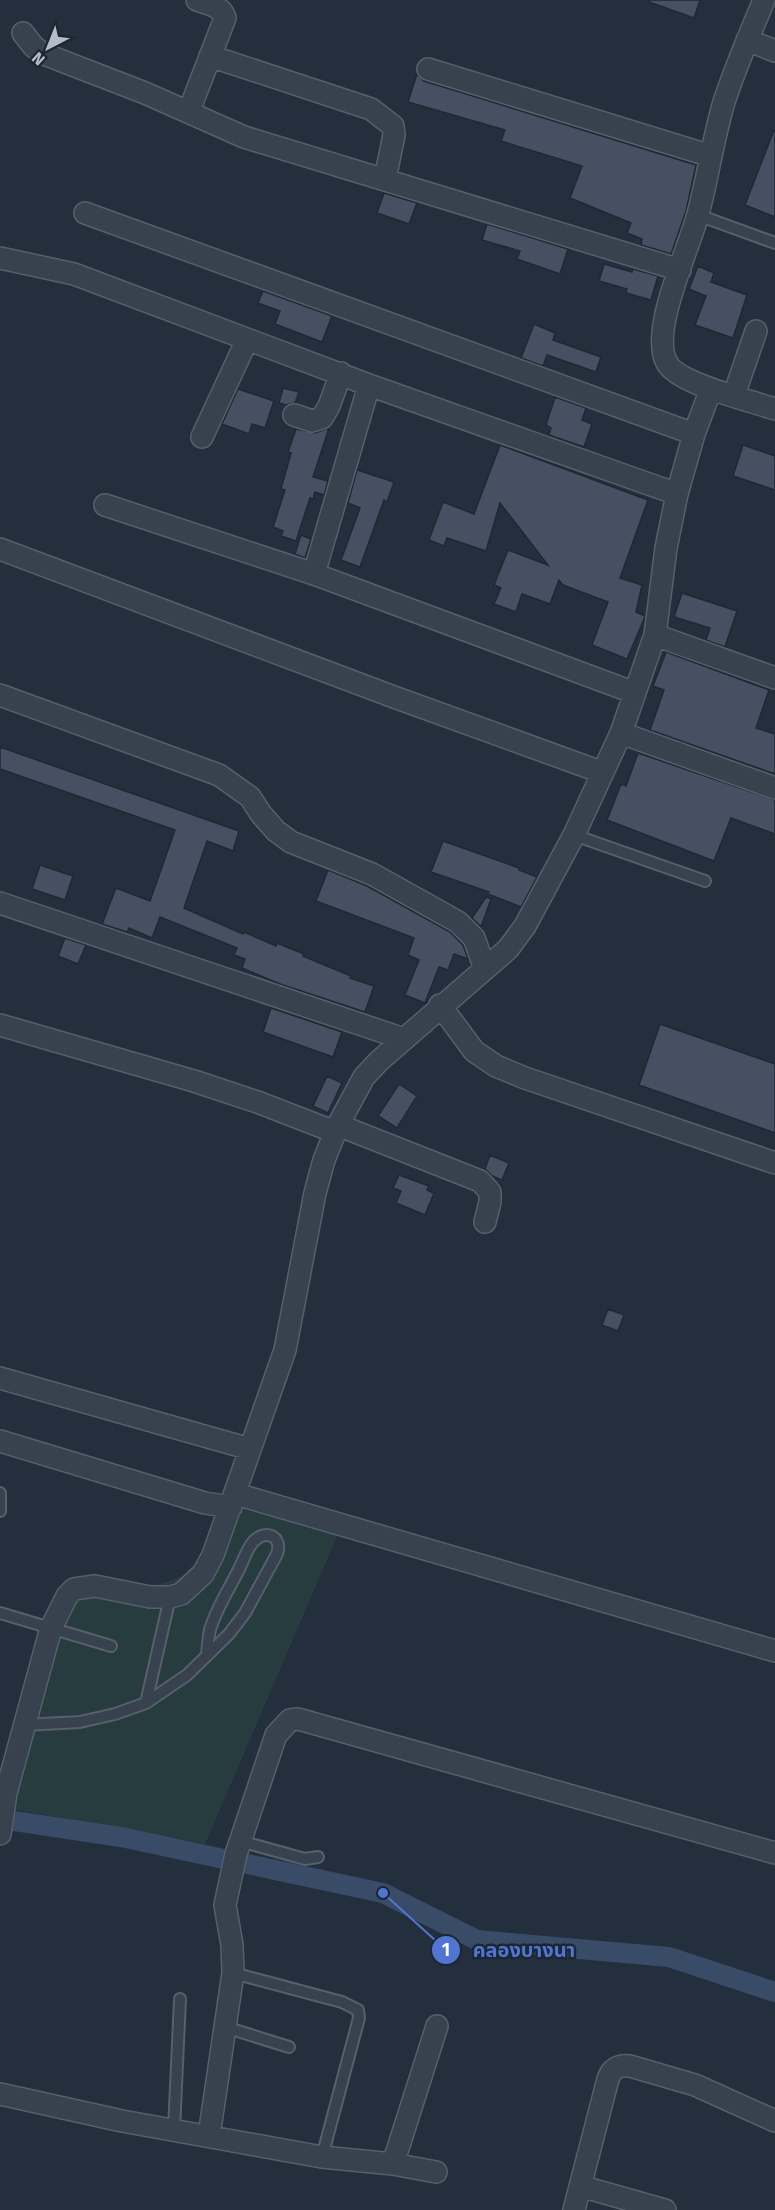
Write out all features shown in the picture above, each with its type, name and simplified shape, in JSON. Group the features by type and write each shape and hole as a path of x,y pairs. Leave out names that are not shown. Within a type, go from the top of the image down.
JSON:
{"street":[{"path":"189,111 225,18 224,12 218,8 197,0"},
{"path":"764,0 724,102 698,215 662,328 662,351 667,365 683,377 711,389 775,409"},
{"path":"23,33 34,47 44,54 189,111 244,137 680,270"},
{"path":"747,40 775,51"},
{"path":"210,56 371,109 383,116 393,126 394,135 385,179"},
{"path":"428,69 711,156"},
{"path":"85,213 694,434"},
{"path":"0,258 74,274 369,385 677,494"},
{"path":"734,395 756,331"},
{"path":"202,437 247,340"},
{"path":"294,415 312,421 322,418 329,406 340,373"},
{"path":"314,574 369,385"},
{"path":"0,1834 4,1803 51,1628 67,1596 74,1589 95,1586 150,1597 170,1597 182,1594 203,1574 213,1555 285,1350 315,1193 324,1160 364,1077 440,1005 508,949 525,926 574,835 601,772 621,733 655,635 666,548 677,494 694,434 711,389"},
{"path":"105,505 314,574 635,693"},
{"path":"0,549 601,772"},
{"path":"655,635 775,678"},
{"path":"0,695 219,775 250,797 276,831 291,843 372,874 458,922 474,938 485,969"},
{"path":"621,733 775,788"},
{"path":"0,903 404,1039"},
{"path":"440,1005 474,1051 496,1066 525,1078 775,1163"},
{"path":"0,1025 194,1081 337,1129 480,1181 490,1192 485,1222"},
{"path":"0,1378 250,1449"},
{"path":"0,1441 205,1503 233,1500 775,1651"},
{"path":"210,2136 233,1973 232,1945 225,1905 238,1847 276,1735 290,1720 298,1719 775,1853"},
{"path":"393,2164 437,2026"},
{"path":"574,2210 608,2079 615,2068 630,2066 695,2085 775,2121"},
{"path":"0,2094 174,2130 322,2157 393,2164 436,2172"},
{"path":"580,2186 665,2210"}],"lane":[{"path":"698,215 775,243"},
{"path":"574,835 705,881"},
{"path":"0,1493 0,1511"},
{"path":"24,1725 80,1722 115,1714 146,1703 187,1675 229,1634 245,1613 277,1554 278,1541 273,1537 268,1535 258,1538 249,1548 209,1632 207,1654"},
{"path":"146,1703 170,1597"},
{"path":"0,1613 111,1646"},
{"path":"238,1847 305,1860 318,1857"},
{"path":"233,1973 342,2002 358,2010 359,2018 322,2157"},
{"path":"174,2130 180,1999"},
{"path":"225,2028 289,2047"}],"green space":[{"path":"232,1483 345,1518 205,1844 2,1807 55,1601 150,1588 184,1575 207,1547"}],"building":[{"path":"649,0 700,0 694,18 649,2"},
{"path":"417,74 424,81 696,165 686,211 671,254 641,245 642,239 627,233 631,223 570,198 582,166 501,141 505,130 408,102"},
{"path":"775,130 775,217 745,205"},
{"path":"384,193 417,203 409,224 377,213"},
{"path":"487,224 568,249 560,274 517,259 520,251 482,240"},
{"path":"604,264 658,276 651,300 626,293 627,289 599,281"},
{"path":"698,266 714,273 711,282 747,295 733,338 695,325 706,296 689,289"},
{"path":"263,291 332,316 322,342 275,324 280,311 258,303"},
{"path":"534,324 555,333 553,340 601,357 596,372 547,355 543,366 521,358"},
{"path":"283,388 299,392 295,403 286,405 279,403"},
{"path":"238,389 274,401 265,428 252,424 249,434 222,424"},
{"path":"555,397 586,408 582,420 592,424 584,447 549,435 551,428 546,425"},
{"path":"329,428 313,477 328,481 324,495 315,492 313,499 310,498 296,541 281,536 283,531 273,527 285,490 281,489 291,453 288,452 296,429 315,433"},
{"path":"500,445 648,500 620,578 642,585 636,612 645,616 627,659 592,645 608,602 563,585 559,580 550,604 522,594 516,612 494,604 501,588 494,585 508,550 548,565 500,503 486,551 447,538 444,546 429,540 443,502 474,514"},
{"path":"743,445 775,456 775,490 733,476"},
{"path":"357,470 394,482 387,502 384,500 360,567 341,560 360,508 348,503"},
{"path":"301,535 311,539 305,558 295,554"},
{"path":"682,593 737,611 725,647 706,640 710,628 674,617"},
{"path":"666,652 769,690 756,728 775,734 775,774 650,730 664,690 653,686"},
{"path":"0,747 239,831 233,851 207,841 184,908 243,934 244,932 276,946 277,943 304,954 303,956 351,976 350,978 374,986 365,1012 280,984 242,968 245,959 234,955 237,948 160,917 152,938 129,928 127,932 102,924 116,888 150,901 175,830 0,769"},
{"path":"638,753 775,800 775,834 731,818 714,861 607,820 621,784 626,786"},
{"path":"443,841 519,868 537,877 521,907 488,894 489,892 431,872"},
{"path":"40,865 73,876 65,900 32,889"},
{"path":"328,870 367,886 450,932 463,945 468,959 454,954 448,970 439,967 425,1003 405,995 419,960 408,955 414,938 316,901"},
{"path":"486,897 491,899 481,927 472,918"},
{"path":"65,938 86,945 78,964 58,956"},
{"path":"271,1008 342,1032 333,1057 263,1032"},
{"path":"660,1024 775,1064 775,1133 639,1085"},
{"path":"327,1076 342,1083 328,1113 313,1106"},
{"path":"399,1084 417,1096 397,1128 378,1116"},
{"path":"490,1155 509,1163 502,1180 492,1176 485,1169"},
{"path":"399,1175 429,1186 427,1190 434,1193 425,1215 396,1203 401,1191 393,1188"},
{"path":"608,1309 624,1315 618,1331 602,1325"}],"waterway":[{"path":"0,1819 121,1837 383,1893 477,1940 669,1957 775,1992"}],"place":[{"name":"คลองบางนา","path":"383,1893"}]}
